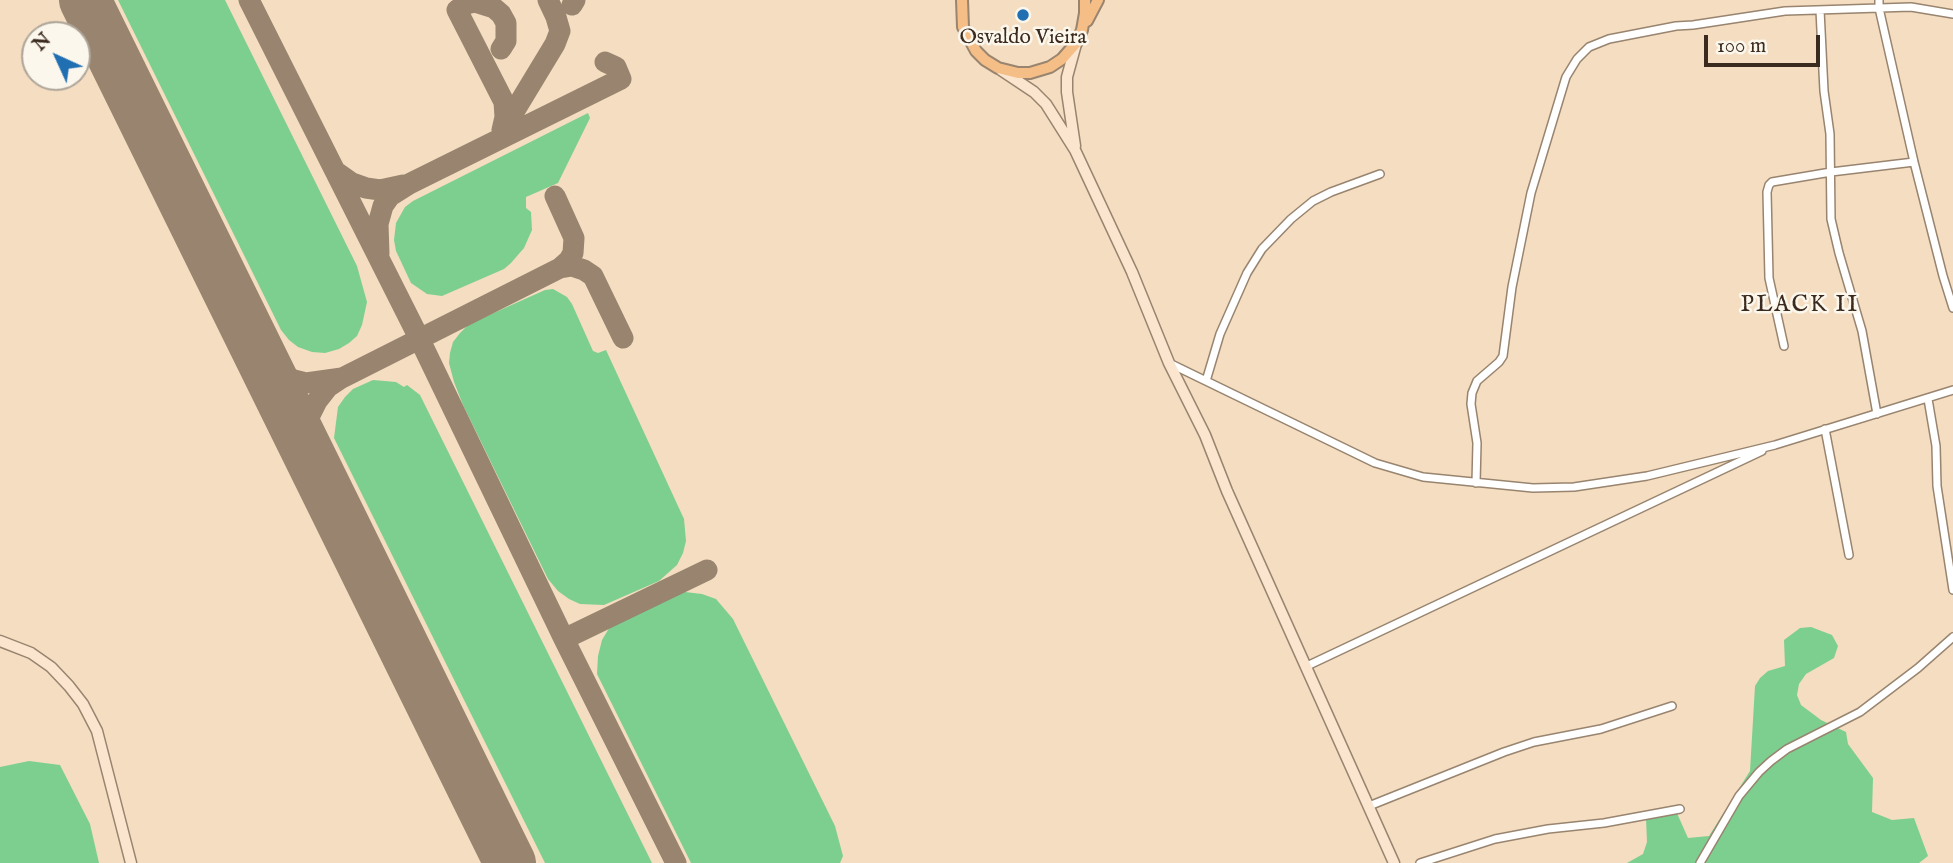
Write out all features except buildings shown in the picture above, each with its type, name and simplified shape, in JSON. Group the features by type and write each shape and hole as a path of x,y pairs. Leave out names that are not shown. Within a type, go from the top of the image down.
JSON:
{"main road":[{"path":"962,0 963,27 969,41 985,60 998,68 1018,73 1030,73 1050,67 1062,59 1077,42 1098,0"},
{"path":"1082,30 1085,0"}],"street":[{"path":"1879,4 1914,162 1953,308"},
{"path":"1476,483 1472,393 1477,381 1503,356 1512,287 1531,192 1566,77 1577,59 1589,47 1620,37 1676,26 1784,11 1879,4 1953,14"},
{"path":"1820,9 1824,91 1830,134 1831,219 1862,331 1877,414"},
{"path":"1075,150 1067,77 1077,42"},
{"path":"998,68 1034,92 1046,104 1075,150 1132,272 1169,363 1205,435 1250,543 1394,863"},
{"path":"1784,346 1769,278 1766,192 1772,182 1914,162"},
{"path":"1206,381 1220,334 1247,273 1262,249 1313,201 1380,174"},
{"path":"1169,363 1375,463 1423,477 1533,488 1574,487 1647,476 1775,445 1953,390"},
{"path":"1927,399 1936,446 1937,486 1953,590"},
{"path":"1825,429 1850,555"},
{"path":"1307,666 1775,445"},
{"path":"1700,863 1739,796 1771,761 1787,749 1860,712 1953,637"},
{"path":"0,641 31,653 51,667 83,704 97,731 131,863"},
{"path":"1369,806 1519,747 1601,729 1672,706"},
{"path":"1420,863 1494,839 1679,809"}],"green space":[{"path":"118,0 225,0 357,266 367,302 362,325 357,336 349,343 325,353 312,352 298,347 281,330"},
{"path":"588,113 590,118 558,183 526,197 526,208 531,212 532,230 524,248 511,263 504,269 442,296 427,294 411,283 396,251 394,240 396,223 405,207"},
{"path":"553,289 567,297 572,304 593,351 598,353 606,350 684,519 686,541 677,565 659,581 604,605 580,604 569,599 548,579 463,405 449,363 453,342 469,324 545,290"},
{"path":"373,380 396,382 404,387 407,385 420,395 652,863 545,863 334,438 338,407 353,389"},
{"path":"685,592 716,599 733,619 835,826 843,856 840,863 691,863 597,674 602,640 611,625 622,617 673,594"},
{"path":"1811,627 1832,635 1838,646 1834,658 1806,674 1799,684 1797,695 1801,705 1821,720 1846,732 1848,744 1873,778 1872,812 1892,820 1914,818 1928,856 1919,863 1627,863 1643,854 1647,842 1646,818 1676,811 1688,838 1709,836 1750,771 1755,686 1768,671 1785,666 1784,640 1800,628"},
{"path":"29,761 60,765 90,824 99,863 0,863 0,767"}],"taxiway":[{"path":"249,0 419,338 564,639 676,863"},
{"path":"506,125 555,44 560,31 548,0"},
{"path":"572,5 575,0"},
{"path":"501,49 506,41 506,23 501,14 494,8 475,2 457,10 504,102 502,130"},
{"path":"379,254 378,224 383,206 390,196 409,184 621,79 616,67 605,62"},
{"path":"335,171 352,183 366,188 380,190 403,185"},
{"path":"555,196 574,238 573,253 560,268"},
{"path":"260,353 283,375 294,380 306,383 342,378 560,268 572,266 593,276 623,338"},
{"path":"318,470 307,431 310,415 328,387 340,379"},
{"path":"564,639 707,570"}],"runway":[{"path":"85,0 510,863"}],"place":[{"name":"Osvaldo Vieira","path":"1023,15"}],"district":[{"name":"PLACK II","path":"1800,306"}]}
